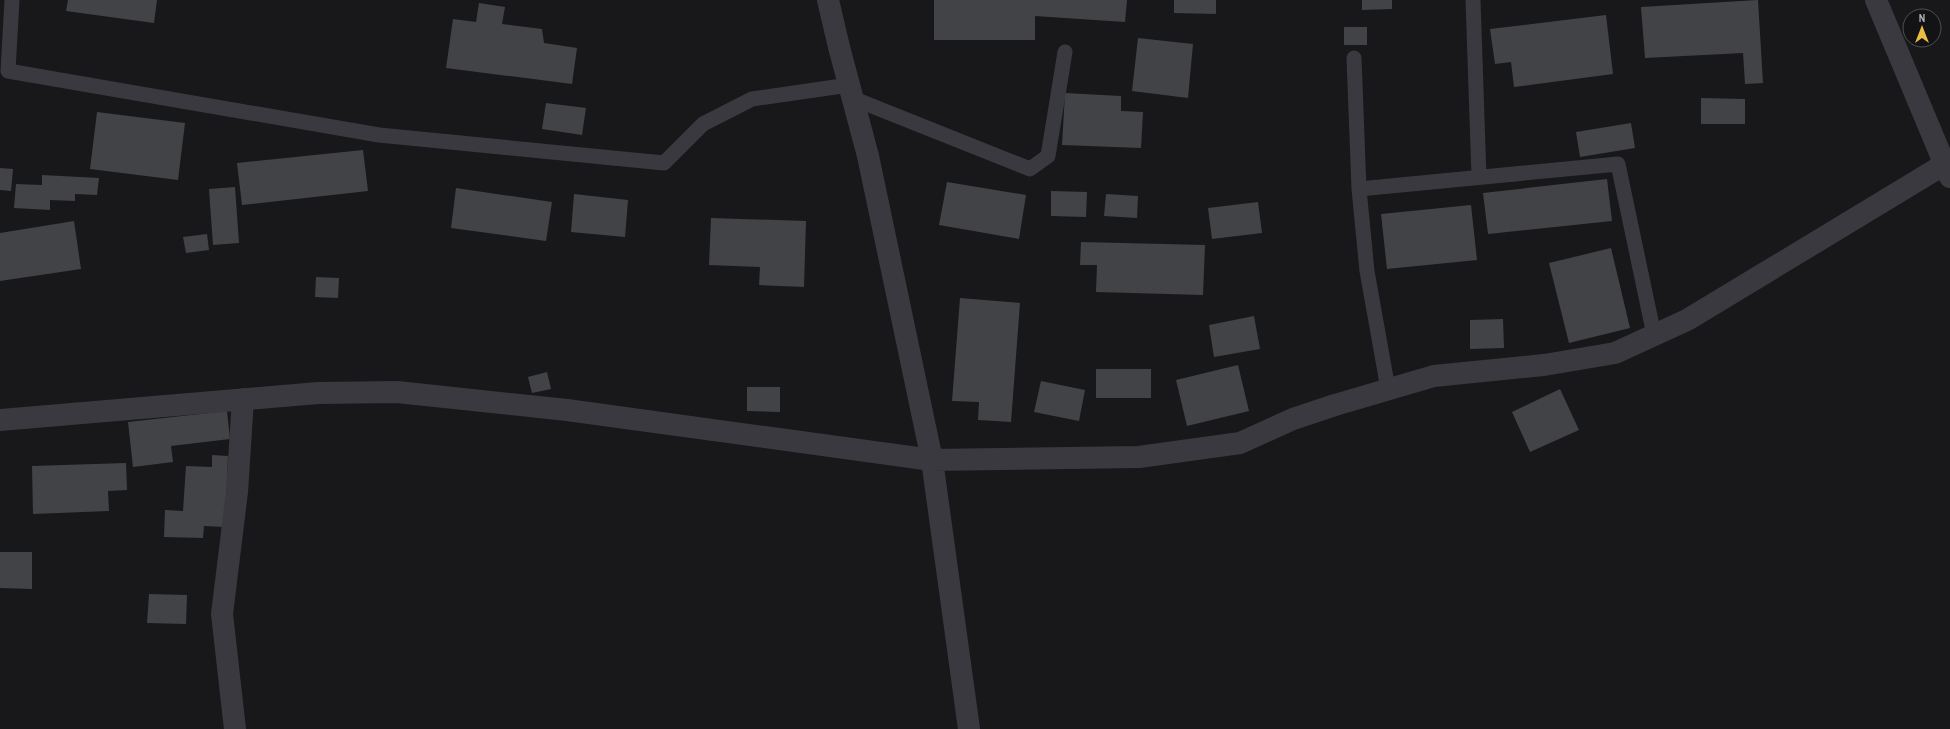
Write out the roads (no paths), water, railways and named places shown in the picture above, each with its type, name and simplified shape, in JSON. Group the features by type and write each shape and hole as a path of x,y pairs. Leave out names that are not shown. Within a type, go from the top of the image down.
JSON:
{"street":[{"path":"828,0 868,156 932,460 969,729"},
{"path":"0,420 318,393 397,392 567,410 932,460 1139,457 1240,443 1293,419 1434,376 1478,370 1544,365 1615,353 1687,320 1948,167 1876,0"},
{"path":"235,729 222,614 237,492 243,399"}],"lane":[{"path":"12,0 8,71 378,135 664,163 703,124 752,99 851,92 1030,169 1048,156 1065,52"},
{"path":"1473,0 1479,177"},
{"path":"1354,58 1359,189 1367,271 1388,389"},
{"path":"1359,189 1618,164 1654,335"}]}
